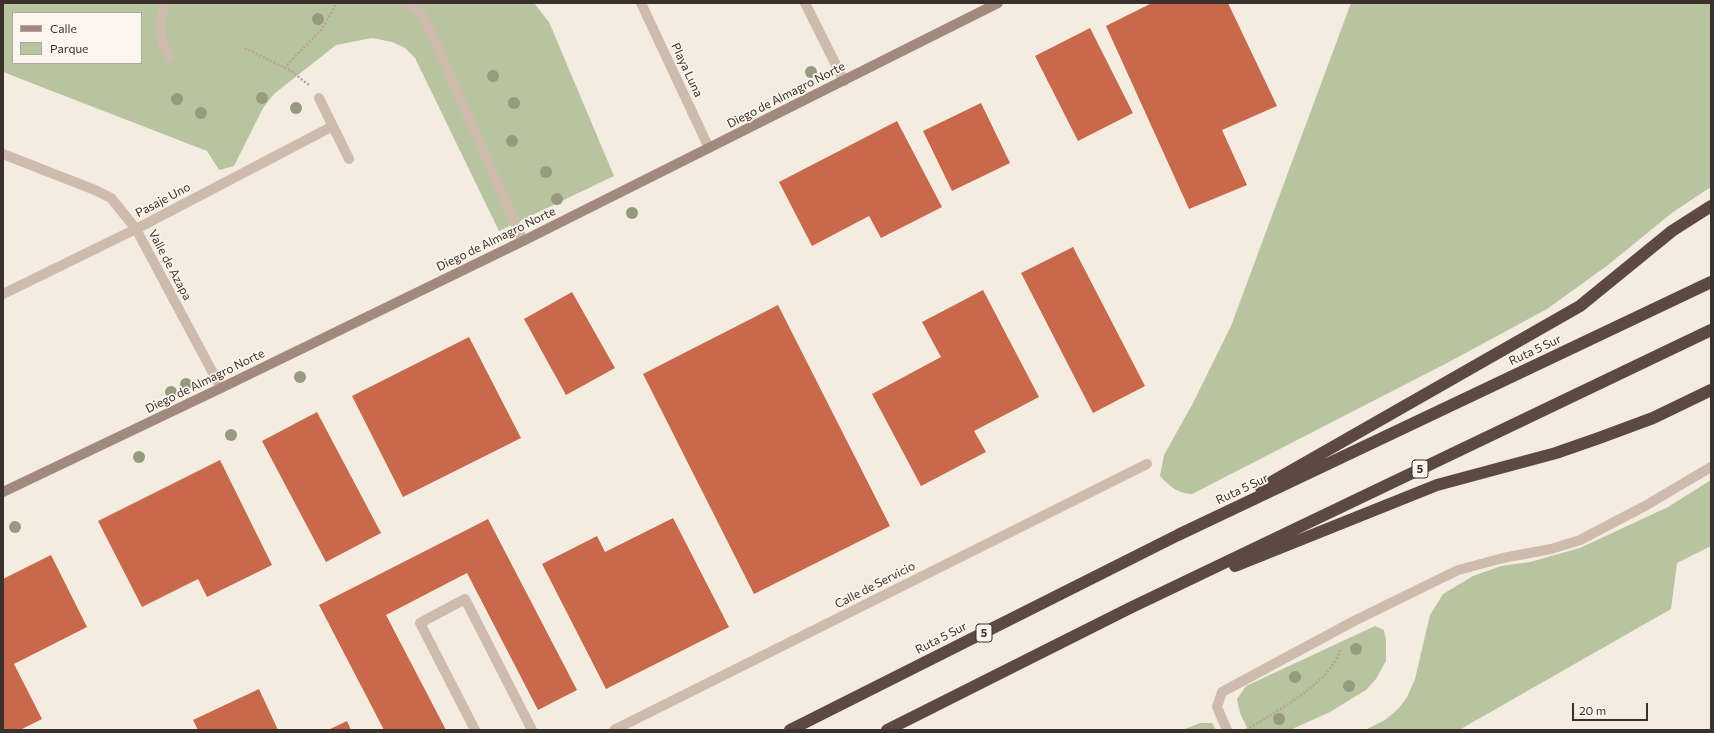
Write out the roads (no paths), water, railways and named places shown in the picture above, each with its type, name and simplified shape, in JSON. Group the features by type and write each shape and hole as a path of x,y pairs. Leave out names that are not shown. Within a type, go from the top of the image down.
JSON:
{"highway":[{"path":"1178,535 1580,306 1672,231 1711,206"},
{"name":"Ruta 5 Sur","path":"790,730 1178,535 1711,282"},
{"name":"5","path":"887,730 1130,608 1711,330"},
{"path":"1130,608 1437,485 1556,453 1653,418 1711,390"}],"street":[{"path":"164,3 160,19 160,31 162,41 170,57"},
{"path":"406,3 421,14 431,32 523,241"},
{"name":"Playa Luna","path":"641,3 709,148"},
{"path":"805,3 844,81"},
{"name":"Diego de Almagro Norte","path":"3,492 523,241 844,81 993,4"},
{"path":"319,98 349,159"},
{"name":"Pasaje Uno","path":"3,294 136,229 332,126"},
{"name":"Valle de Azapa","path":"3,154 96,190 111,198 136,229 221,388"},
{"name":"Calle de Servicio","path":"614,730 1147,464"},
{"path":"1226,728 1217,707 1222,692 1354,621 1458,570 1503,558 1551,549 1580,540 1645,506 1711,468"},
{"path":"475,730 420,623 465,600 532,730"}]}
